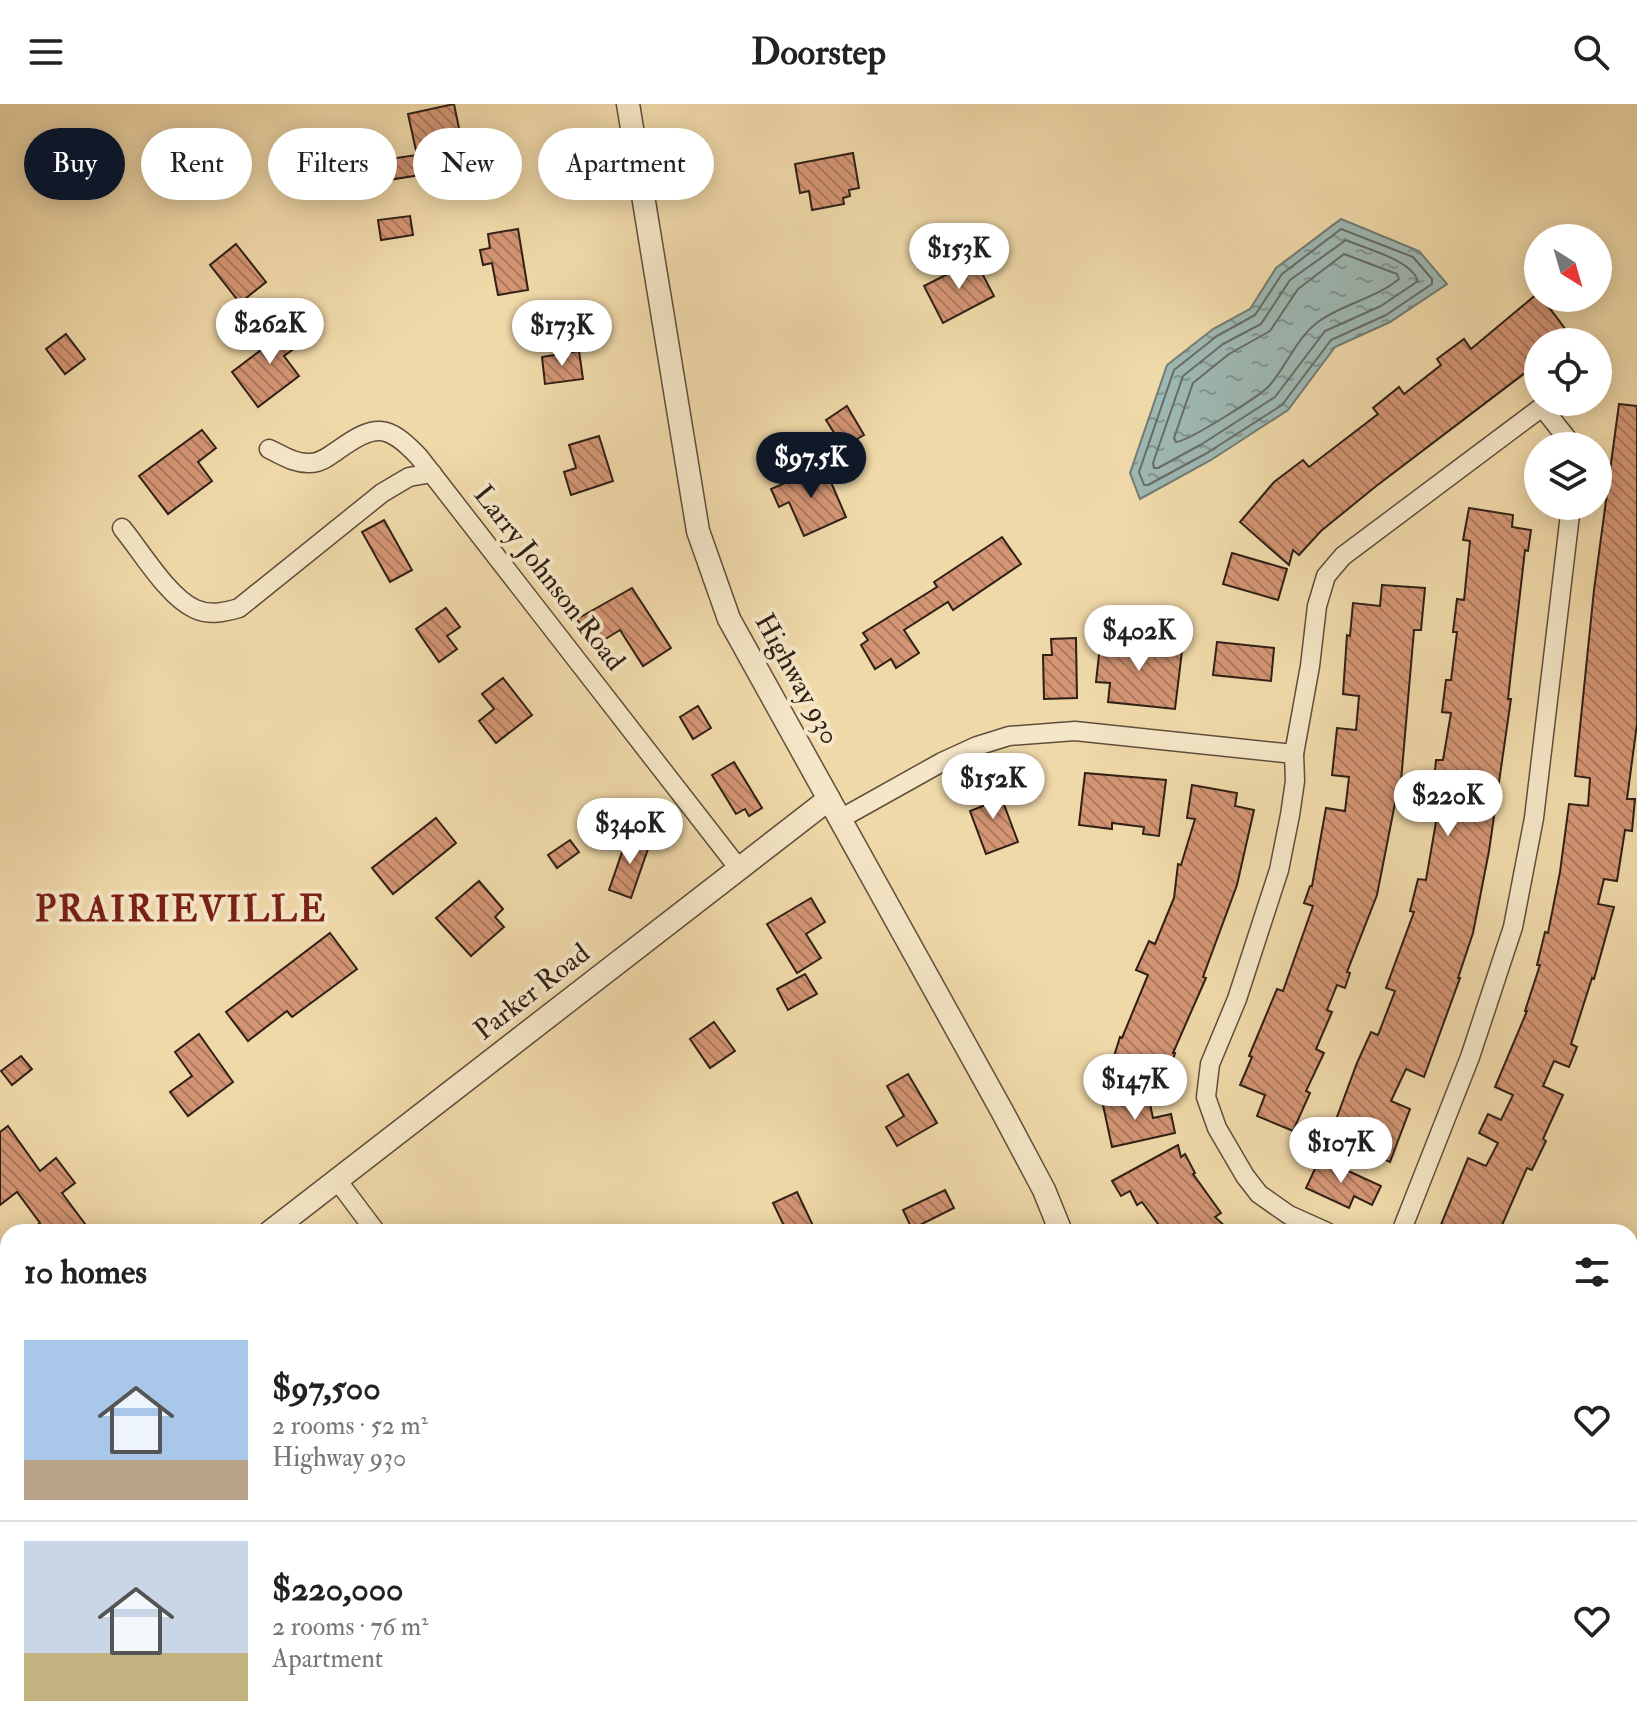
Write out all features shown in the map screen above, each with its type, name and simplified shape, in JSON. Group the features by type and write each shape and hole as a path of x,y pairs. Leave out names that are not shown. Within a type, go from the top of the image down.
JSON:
{"street":[{"name":"Highway 930","path":"628,104 703,549 729,619 1044,1190 1058,1224"},
{"path":"1309,1224 1289,1215 1259,1194 1217,1128 1206,1097 1210,1064 1237,999 1279,870 1295,781 1294,754 1317,606 1326,576 1343,556 1542,407 1562,432"},
{"name":"Larry Johnson Road","path":"269,449 299,463 313,463 325,459 358,436 384,430 404,441 740,870"},
{"path":"122,528 175,594 196,609 219,613 239,608 382,493 409,477 432,473"},
{"path":"1404,1224 1470,1057 1513,927 1534,818 1569,520"},
{"path":"835,809 977,746 1009,736 1075,731 1294,754"},
{"name":"Parker Road","path":"280,1224 740,870 835,809"},
{"path":"337,1180 370,1224"}],"water":[{"path":"1341,219 1419,251 1447,284 1390,322 1335,347 1288,410 1211,460 1140,499 1130,473 1167,365 1213,329 1250,309 1276,268"}],"building":[{"path":"454,104 459,128 413,128 413,137 408,114"},
{"path":"853,153 859,188 849,190 850,196 843,198 844,204 812,210 809,191 800,193 795,164"},
{"path":"413,156 413,176 397,179 397,158"},
{"path":"410,216 413,235 381,240 378,220"},
{"path":"518,229 528,290 498,295 492,263 483,265 480,250 490,248 488,234"},
{"path":"236,244 266,282 240,303 210,265"},
{"path":"975,260 994,296 943,323 924,286"},
{"path":"1524,305 1524,312 1552,312 1564,328 1524,328 1524,374 1375,487 1321,531 1299,555 1293,550 1289,565 1240,522 1274,482 1303,460 1309,467 1378,414 1373,408 1399,387 1404,394 1441,365 1437,359 1464,339 1471,349"},
{"path":"284,320 302,343 284,356 299,376 258,407 232,372 274,340 268,332"},
{"path":"66,334 85,359 65,374 46,349"},
{"path":"579,351 583,379 545,384 542,357"},
{"path":"1619,404 1637,406 1637,724 1627,799 1635,799 1632,831 1625,830 1617,881 1604,879 1598,904 1614,907 1594,979 1571,1044 1577,1047 1569,1067 1554,1061 1543,1086 1563,1095 1532,1170 1527,1168 1502,1224 1441,1224 1468,1158 1486,1166 1498,1143 1479,1133 1488,1114 1501,1120 1513,1095 1495,1087 1527,1011 1540,965 1537,965 1545,932 1548,933 1560,872 1569,804 1588,806 1590,778 1575,776 1603,520 1612,520 1612,456"},
{"path":"847,406 864,435 843,447 826,420"},
{"path":"202,430 216,448 198,462 212,481 168,514 139,476"},
{"path":"599,436 613,481 571,495 564,472 576,468 569,445"},
{"path":"824,466 846,517 804,536 789,502 779,507 771,489"},
{"path":"1469,508 1513,515 1512,527 1531,530 1528,551 1525,550 1508,699 1511,699 1489,851 1473,933 1424,1077 1406,1069 1391,1101 1410,1109 1390,1162 1330,1136 1357,1063 1371,1032 1378,1035 1395,991 1386,988 1414,912 1410,911 1418,879 1426,880 1441,793 1433,793 1436,760 1443,760 1451,713 1442,712 1446,680 1451,680 1457,632 1453,632 1457,599 1464,600 1470,541 1463,540"},
{"path":"384,520 412,570 390,582 362,532"},
{"path":"1002,537 1021,564 953,610 948,602 904,630 919,653 896,668 891,659 875,669 861,645 868,640 863,633 937,587 934,582"},
{"path":"1232,553 1287,569 1278,600 1223,584"},
{"path":"1382,585 1425,588 1421,630 1414,630 1400,793 1397,793 1377,895 1347,972 1350,973 1345,988 1337,985 1327,1010 1332,1012 1316,1049 1324,1053 1306,1091 1310,1093 1293,1131 1257,1116 1265,1095 1240,1085 1277,989 1283,991 1313,906 1304,903 1312,886 1326,808 1345,811 1349,777 1332,775 1337,728 1356,730 1359,696 1343,694 1347,635 1350,636 1353,603 1380,606"},
{"path":"632,588 671,648 643,666 620,630 594,646 577,619"},
{"path":"446,608 460,627 447,636 457,649 439,662 416,629"},
{"path":"1101,637 1135,640 1134,646 1182,651 1175,709 1108,702 1110,683 1096,682"},
{"path":"1076,638 1077,698 1044,699 1043,655 1052,655 1051,639"},
{"path":"1217,642 1274,648 1271,681 1213,675"},
{"path":"503,678 532,715 496,743 479,721 494,709 482,694"},
{"path":"698,706 711,728 693,739 680,717"},
{"path":"734,762 762,808 749,816 745,809 736,814 712,775"},
{"path":"1085,773 1166,780 1159,836 1143,834 1144,827 1112,823 1112,829 1079,825"},
{"path":"996,783 1018,842 986,854 970,811 983,806 977,790"},
{"path":"1192,785 1237,793 1235,806 1254,810 1237,885 1203,977 1206,978 1173,1053 1165,1086 1110,1069 1120,1037 1148,975 1136,970 1149,941 1155,944 1174,898 1178,864 1181,865 1195,819 1187,818"},
{"path":"436,818 456,843 393,894 372,868"},
{"path":"628,835 650,843 631,898 609,890"},
{"path":"570,840 579,852 557,868 548,855"},
{"path":"479,881 503,909 495,917 504,927 471,956 436,918"},
{"path":"811,898 825,922 806,934 821,958 797,973 767,924"},
{"path":"330,933 357,969 292,1017 287,1011 248,1041 226,1012"},
{"path":"805,974 817,994 788,1010 777,989"},
{"path":"714,1022 735,1051 710,1068 690,1039"},
{"path":"199,1034 233,1082 188,1116 170,1092 192,1076 175,1052"},
{"path":"21,1056 32,1069 12,1085 1,1071"},
{"path":"908,1074 937,1123 897,1146 886,1127 904,1116 887,1086"},
{"path":"1148,1095 1153,1118 1171,1114 1175,1133 1112,1147 1103,1105"},
{"path":"8,1126 40,1171 56,1158 75,1183 62,1193 85,1224 39,1224 17,1192 0,1205 0,1132"},
{"path":"1178,1145 1181,1157 1185,1154 1193,1174 1221,1213 1215,1217 1222,1224 1158,1224 1142,1202 1137,1205 1130,1191 1121,1196 1112,1181"},
{"path":"1320,1158 1381,1186 1372,1205 1354,1196 1349,1208 1306,1188"},
{"path":"945,1190 954,1208 922,1224 910,1224 903,1210"},
{"path":"797,1192 812,1224 783,1224 773,1203"}],"district":[{"name":"PRAIRIEVILLE","path":"181,909"}]}
